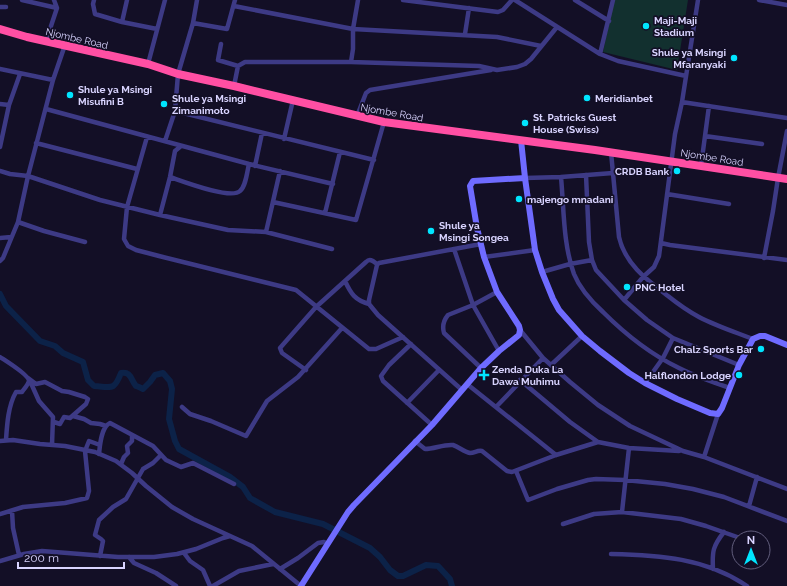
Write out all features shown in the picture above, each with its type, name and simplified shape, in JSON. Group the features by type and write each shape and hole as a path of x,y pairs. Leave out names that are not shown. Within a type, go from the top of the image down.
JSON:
{"highway":[{"name":"Njombe Road","path":"0,29 148,64 178,74 384,122 611,152 787,179"}],"street":[{"path":"22,0 57,8"},
{"path":"46,41 57,8 54,0"},
{"path":"94,0 93,4 95,14 157,30"},
{"path":"122,22 127,0"},
{"path":"148,64 165,0"},
{"path":"165,141 176,111 178,74 197,0"},
{"path":"192,23 227,29 235,0"},
{"path":"351,62 353,49 352,29 358,0"},
{"path":"404,0 498,12 503,10 514,0 525,2 558,27 600,54 618,61 686,76"},
{"path":"575,0 609,21"},
{"path":"600,54 613,0"},
{"path":"624,300 657,262 661,243 671,161 698,0"},
{"path":"759,0 787,5"},
{"path":"234,6 352,29 465,34 497,37 541,46"},
{"path":"0,7 6,7"},
{"path":"465,34 469,8"},
{"path":"357,116 366,93 370,90 518,67 525,64 558,27"},
{"path":"221,44 218,60 238,66"},
{"path":"0,261 3,258 18,222 36,143 53,80 65,45"},
{"path":"234,86 238,66 242,63 248,62 351,62 479,66 497,70"},
{"path":"0,69 53,80"},
{"path":"0,147 9,105 20,74"},
{"path":"284,138 293,100"},
{"path":"682,102 787,118"},
{"path":"0,104 9,105"},
{"path":"701,166 709,106"},
{"path":"46,109 255,166 333,184"},
{"path":"176,111 374,160"},
{"path":"273,202 356,220 384,122"},
{"path":"764,258 787,131"},
{"path":"255,166 262,133"},
{"path":"705,136 762,144"},
{"path":"147,137 127,207 124,239 128,246 136,250 211,270 296,290 370,350 376,349 403,337"},
{"path":"521,140 535,250 542,272 559,310 582,336 617,364 645,383 697,408 718,414"},
{"path":"36,143 137,169"},
{"path":"160,215 175,151 181,146"},
{"path":"325,213 340,152"},
{"path":"611,152 621,245 630,262 643,277 679,304 698,316 753,339"},
{"path":"170,177 222,192 235,193 241,190 249,164"},
{"path":"0,171 28,176 100,200 160,215 228,230 266,232 332,249"},
{"path":"266,232 280,171"},
{"path":"613,173 473,181 470,183 477,228 484,257 497,292 516,321 520,330 543,358 598,405 630,426 683,451 757,476 787,489"},
{"path":"586,175 588,242 596,270 624,300 647,320 673,338 739,365"},
{"path":"561,177 566,237 570,264 574,276 592,302 633,340 678,368 730,388"},
{"path":"667,194 729,204"},
{"path":"18,222 85,242"},
{"path":"0,238 11,236"},
{"path":"661,243 787,260"},
{"path":"377,264 381,262 481,244"},
{"path":"454,249 473,305 499,351"},
{"path":"484,257 535,250"},
{"path":"306,370 282,354 280,348 316,307 368,260 372,260 377,264"},
{"path":"542,272 570,264 592,260"},
{"path":"377,264 369,298 370,304 378,315 462,390"},
{"path":"211,270 216,275"},
{"path":"344,281 351,294 360,301 370,304"},
{"path":"481,368 444,333 442,327 445,318 448,315 473,305 497,292"},
{"path":"182,407 190,414 246,436 267,401 306,370 342,328"},
{"path":"0,441 13,440 65,446 99,454 121,464 164,501 181,513 252,546 301,586 348,512 432,425 481,368 519,335 520,330"},
{"path":"551,365 582,336"},
{"path":"704,457 718,414 739,365 753,339 760,336 765,336 787,345"},
{"path":"645,383 663,358 673,338"},
{"path":"411,344 389,365 381,376 383,381 432,425"},
{"path":"0,357 16,367 24,376 36,384 45,382 62,391 88,399 86,404 73,416 70,418 64,418 60,424 54,422"},
{"path":"496,406 543,358"},
{"path":"407,403 439,370"},
{"path":"28,378 39,401 51,413 54,422 52,445"},
{"path":"6,440 8,421 13,399 16,392 22,392 27,385 28,378"},
{"path":"520,380 570,422 598,442 629,448 683,451"},
{"path":"467,384 556,455"},
{"path":"73,416 84,419 91,424 106,426"},
{"path":"99,454 100,445 106,426 110,423 153,446 166,460 180,467 194,463 234,484"},
{"path":"121,464 124,457 128,453 127,446 132,441 132,436"},
{"path":"0,514 23,507 65,503 87,498 89,491 85,451 89,440 100,445"},
{"path":"415,441 425,449 448,445 454,446 468,453 473,453 478,450 482,451 507,471 512,472 556,455 598,442"},
{"path":"622,512 629,448"},
{"path":"100,556 103,541 95,535 99,520 113,507 126,499 143,469 153,463 161,455"},
{"path":"516,471 528,500 557,489 588,480 625,480 665,484 693,489 724,497 787,521"},
{"path":"749,506 757,476"},
{"path":"12,510 13,528 19,555"},
{"path":"563,524 594,514 622,512 681,519 731,535"},
{"path":"713,569 712,555 716,542 724,532"},
{"path":"0,562 32,552 49,551 128,557 184,553 208,545 227,536 232,536"},
{"path":"280,569 318,543 324,542 328,544"},
{"path":"184,553 190,561 203,570 210,586"},
{"path":"611,554 678,558 713,569 747,586"},
{"path":"128,557 134,563 156,573 176,586"},
{"path":"213,586 239,571 273,564"}],"green space":[{"name":"Maji-Maji Stadium","path":"614,0 688,0 677,70 603,52"}],"waterway":[{"path":"0,294 6,306 40,341 55,346 63,353 83,362 88,380 94,386 112,387 116,383 121,373 127,373 136,386 143,389 155,375 163,373 170,381 172,389 169,419 175,441 179,449 230,477 243,487 250,498 275,512 323,524 370,548 380,557 390,570 398,576 403,576 426,565 438,566 450,579 452,586"}],"place":[{"name":"Maji-Maji Stadium","path":"646,26"},
{"name":"Shule ya Msingi Mfaranyaki","path":"734,58"},
{"name":"Shule ya Msingi Misufini B","path":"70,95"},
{"name":"Meridianbet","path":"587,98"},
{"name":"Shule ya Msingi Zimanimoto","path":"164,104"},
{"name":"St. Patricks Guest House (Swiss)","path":"525,123"},
{"name":"CRDB Bank","path":"677,171"},
{"name":"majengo mnadani","path":"519,199"},
{"name":"Shule ya Msingi Songea","path":"431,231"},
{"name":"PNC Hotel","path":"627,287"},
{"name":"Chalz Sports Bar","path":"761,349"},
{"name":"Zenda Duka La Dawa Muhimu","path":"484,375"},
{"name":"Halflondon Lodge","path":"739,375"}]}
